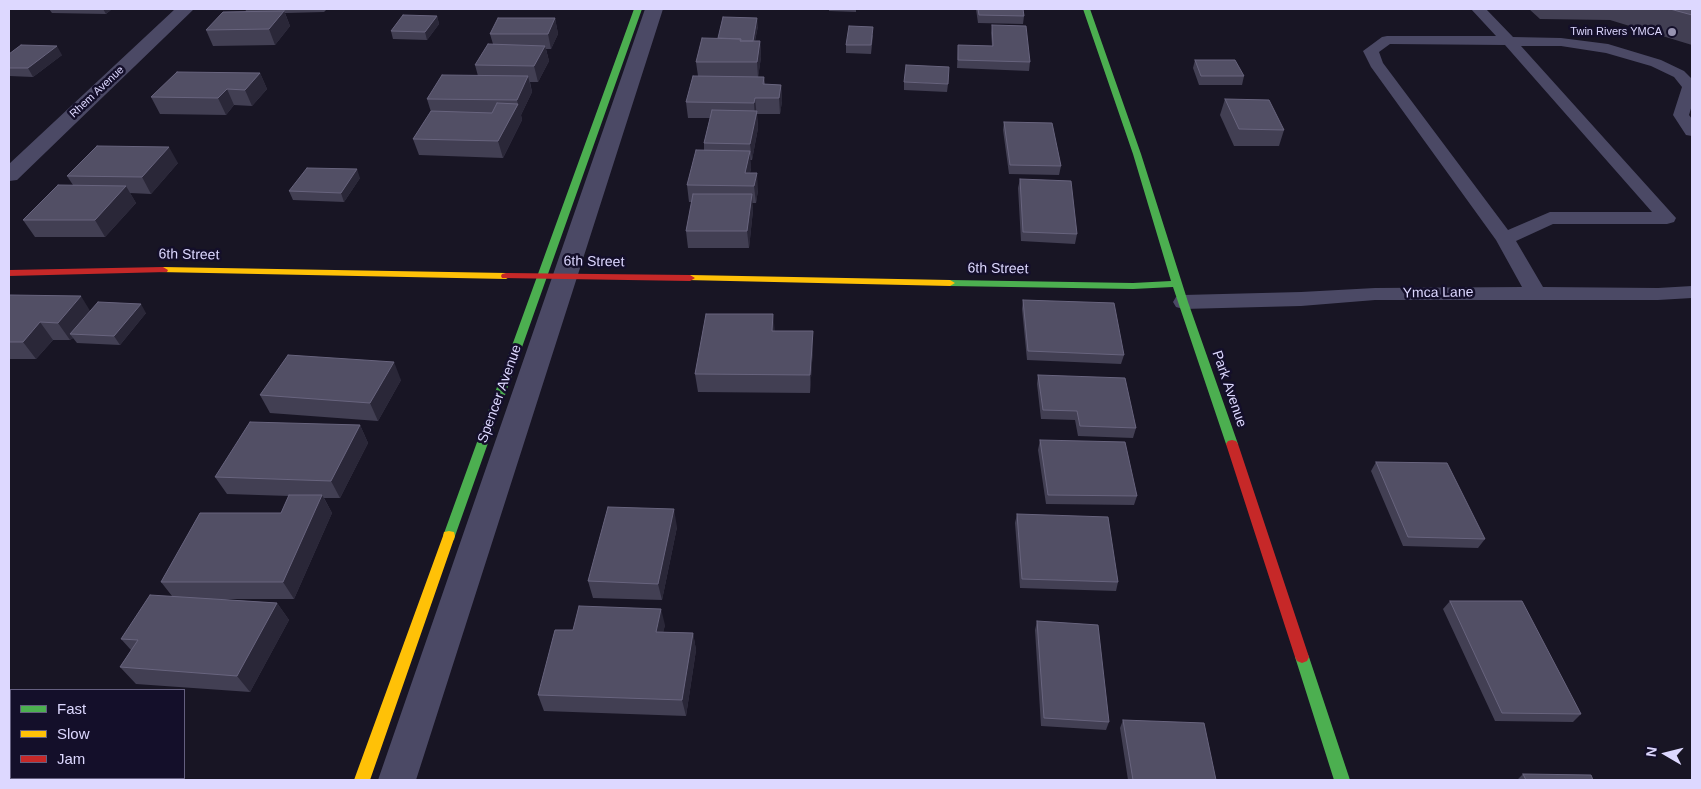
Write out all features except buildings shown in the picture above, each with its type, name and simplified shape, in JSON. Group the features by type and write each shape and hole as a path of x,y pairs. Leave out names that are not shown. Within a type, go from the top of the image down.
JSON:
{"street":[{"name":"Rhem Avenue","path":"9,175 185,9"},
{"name":"Spencer Avenue","path":"397,780 638,9"},
{"name":"Spencer Avenue","path":"362,780 654,9"},
{"name":"Park Avenue","path":"1086,9 1137,154 1342,780"},
{"name":"6th Street","path":"9,273 123,270 386,272 464,277 554,276 1133,286 1181,293"}],"lane":[{"path":"1478,9 1509,41 1667,218 1550,218 1505,239"},
{"path":"1536,293 1505,239 1376,64 1372,52 1387,40 1561,42 1608,49 1656,62 1679,74 1690,86 1681,115 1692,131"},
{"name":"Ymca Lane","path":"1181,293 1301,299 1375,294 1658,294 1692,292"}],"traffic: fast":[{"path":"449,536 638,9"},
{"path":"1086,9 1137,154 1183,302 1232,444"},
{"path":"950,283 1133,286 1178,284"},
{"path":"1302,657 1342,780"}],"traffic: slow":[{"path":"163,270 506,276"},
{"path":"690,278 950,283"},
{"path":"362,780 449,536"}],"traffic: jam":[{"path":"9,273 163,270"},
{"path":"506,276 690,278"},
{"path":"1232,444 1302,657"}],"place":[{"name":"Twin Rivers YMCA","path":"1672,32"}]}
